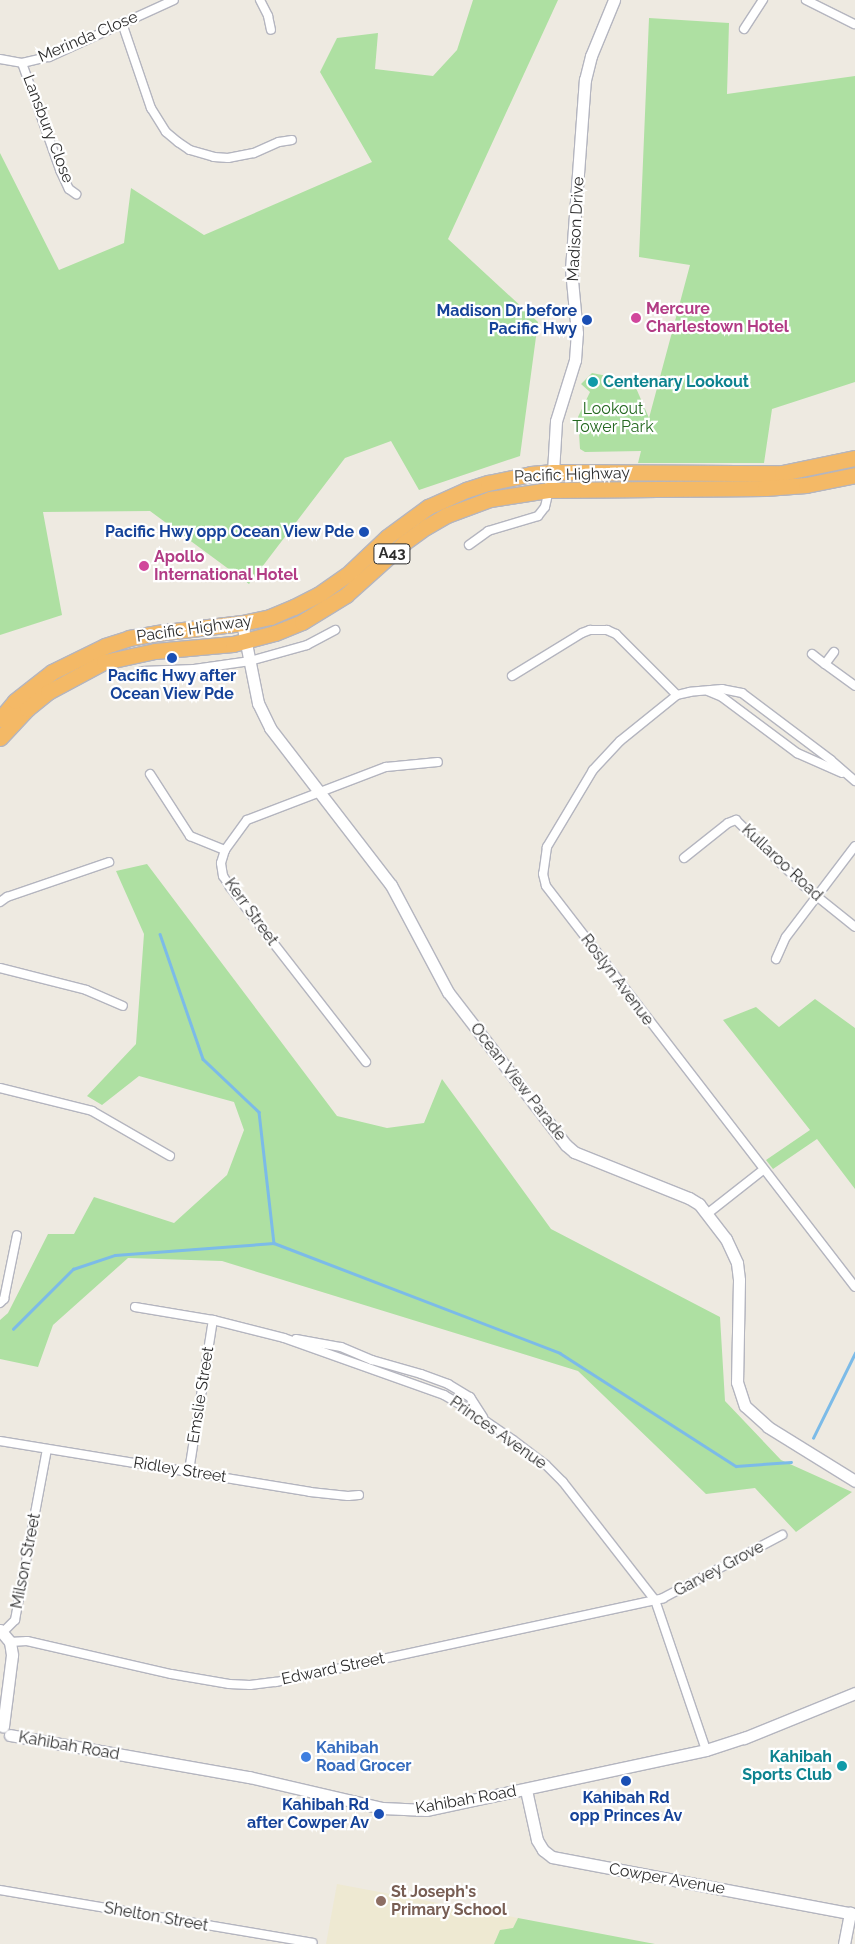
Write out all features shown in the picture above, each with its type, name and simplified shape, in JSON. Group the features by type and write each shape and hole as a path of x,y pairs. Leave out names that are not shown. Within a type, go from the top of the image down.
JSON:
{"highway":[{"name":"Pacific Highway","path":"0,719 15,701 52,672 105,646 148,635 242,623 270,617 318,595 346,575 407,522 447,498 504,478 553,472 782,473 855,458"},
{"name":"Pacific Highway","path":"0,738 26,709 48,692 104,662 155,651 246,641 275,634 323,611 346,595 405,542 447,515 490,499 549,490 765,488 806,485 855,474"}],"street":[{"name":"Merinda Close","path":"0,59 22,63 49,57 174,0"},
{"path":"260,0 268,16 271,30"},
{"name":"Madison Drive","path":"549,490 553,472 556,421 574,360 577,333 571,269 586,80 591,56 614,0"},
{"path":"744,29 762,0"},
{"path":"806,0 854,24"},
{"path":"122,23 151,108 162,126 178,142 190,150 214,157 228,158 254,153 279,142 292,140"},
{"name":"Lansbury Close","path":"22,63 60,170 69,189 76,194"},
{"path":"469,545 488,531 538,516 545,507 549,490"},
{"name":"Ocean View Parade","path":"242,623 263,716 270,728 391,885 448,992 574,1152 689,1198 699,1204 733,1250 737,1263 739,1280 737,1382 745,1406 768,1427 854,1479"},
{"path":"142,671 194,669 250,661 307,645 335,630"},
{"path":"512,676 582,633 590,630 607,630 616,634 677,695"},
{"path":"825,664 834,652"},
{"path":"812,654 855,686"},
{"name":"Roslyn Avenue","path":"846,775 831,760 742,693 727,689 705,690 677,695 620,741 593,770 547,846 543,874 546,886 855,1287"},
{"name":"Roslyn Avenue","path":"705,690 722,698 797,752 855,781"},
{"path":"150,774 190,836 225,850 247,820 386,767 438,762"},
{"name":"Kullaroo Road","path":"684,858 728,823 736,820 816,896 855,926"},
{"path":"776,959 786,937 855,846"},
{"name":"Kerr Street","path":"225,850 222,863 224,876 230,888 366,1062"},
{"path":"0,902 7,897 109,862"},
{"path":"0,968 86,990 123,1006"},
{"path":"0,1088 92,1112 170,1156"},
{"path":"707,1214 763,1170"},
{"path":"0,1303 4,1298 17,1235"},
{"name":"Princes Avenue","path":"135,1307 213,1320 284,1338 444,1395 485,1420 539,1460 563,1482 654,1600 706,1750"},
{"name":"Emslie Street","path":"189,1471 213,1320"},
{"path":"284,1338 341,1347 385,1365 429,1376 465,1393 473,1400 485,1420"},
{"name":"Ridley Street","path":"0,1441 310,1492 348,1496 359,1494"},
{"name":"Milson Street","path":"4,1635 15,1620 47,1449"},
{"name":"Garvey Grove","path":"654,1600 663,1598 727,1566 782,1535"},
{"name":"Edward Street","path":"4,1635 171,1674 229,1684 250,1685 276,1682 654,1600"},
{"path":"2,1734 11,1669 4,1635"},
{"name":"Kahibah Road","path":"2,1734 256,1778 382,1808 407,1810 445,1807 706,1750 744,1738 855,1693"},
{"name":"Cowper Avenue","path":"526,1790 537,1840 543,1850 552,1857 853,1913"},
{"name":"Shelton Street","path":"0,1890 280,1941 312,1943"},
{"path":"844,1944 853,1913"}],"shaded area":[{"name":"St Joseph's Primary School","path":"337,1884 518,1918 506,1944 326,1944"}],"green space":[{"path":"473,0 558,0 448,239 538,322 520,456 419,490 391,441 345,458 249,584 150,511 43,512 62,615 0,635 0,153 59,270 124,243 131,188 204,235 372,162 320,72 337,38 378,33 375,69 433,76 457,50"},
{"name":"Lookout Tower Park","path":"649,18 729,23 727,94 855,76 855,382 772,409 764,463 638,463 641,451 585,452 580,449 578,417 590,392 581,384 592,373 633,381 649,418 690,265 639,257"},
{"path":"147,864 337,1116 387,1128 424,1123 442,1079 551,1229 720,1317 725,1401 781,1460 852,1492 796,1532 755,1488 706,1494 578,1371 222,1261 128,1258 53,1325 38,1367 0,1359 0,1320 8,1313 48,1234 74,1234 94,1197 174,1223 227,1175 244,1130 234,1102 139,1076 102,1105 87,1096 136,1044 144,934 116,871"},
{"path":"815,999 855,1028 855,1189 817,1139 773,1169 766,1160 810,1130 723,1020 756,1007 779,1027"},
{"path":"518,1918 655,1944 494,1944 500,1930 513,1928"}],"waterway":[{"path":"160,934 203,1059 259,1112 274,1243"},
{"path":"13,1329 73,1269 115,1255 274,1243 560,1353 736,1466 791,1462"},
{"path":"813,1438 855,1353"}],"place":[{"name":"Mercure Charlestown Hotel","path":"636,318"},
{"name":"Madison Dr before Pacific Hwy","path":"587,320"},
{"name":"Centenary Lookout","path":"593,382"},
{"name":"Pacific Hwy opp Ocean View Pde","path":"364,532"},
{"name":"Apollo International Hotel","path":"144,566"},
{"name":"Pacific Hwy after Ocean View Pde","path":"172,658"},
{"name":"Kahibah Road Grocer","path":"306,1757"},
{"name":"Kahibah Sports Club","path":"842,1766"},
{"name":"Kahibah Rd opp Princes Av","path":"626,1781"},
{"name":"Kahibah Rd after Cowper Av","path":"379,1814"},
{"name":"St Joseph's Primary School","path":"381,1901"}]}
